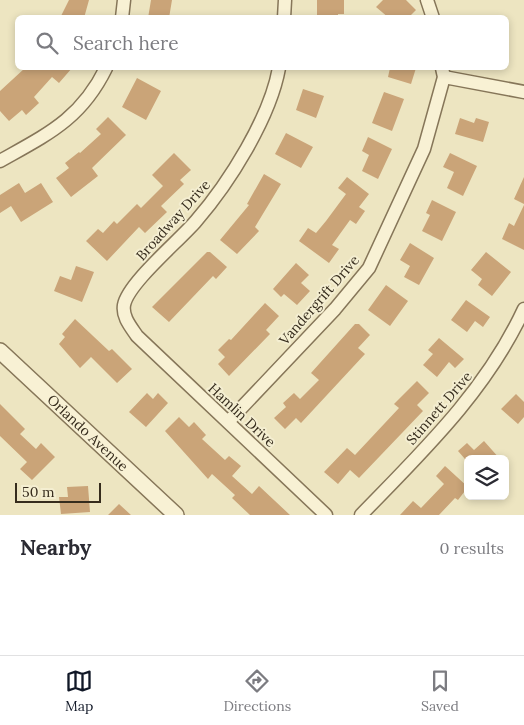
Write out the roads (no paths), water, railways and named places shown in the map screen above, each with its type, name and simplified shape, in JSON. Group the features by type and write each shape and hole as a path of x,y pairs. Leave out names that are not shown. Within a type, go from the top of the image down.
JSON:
{"street":[{"path":"122,15 124,0"},
{"path":"284,15 285,0"},
{"path":"427,0 432,15"},
{"path":"0,161 67,121 97,86 105,70"},
{"name":"Broadway Drive","path":"137,336 125,316 124,304 138,281 196,222 229,179 255,132 276,82 279,70"},
{"path":"443,72 524,92"},
{"name":"Vandergrift Drive","path":"228,422 336,309 369,268 424,149 443,72"},
{"name":"Stinnett Drive","path":"362,515 446,426 482,383 524,310"},
{"name":"Hamlin Drive","path":"137,336 326,515"},
{"name":"Orlando Avenue","path":"0,351 176,515"}]}
